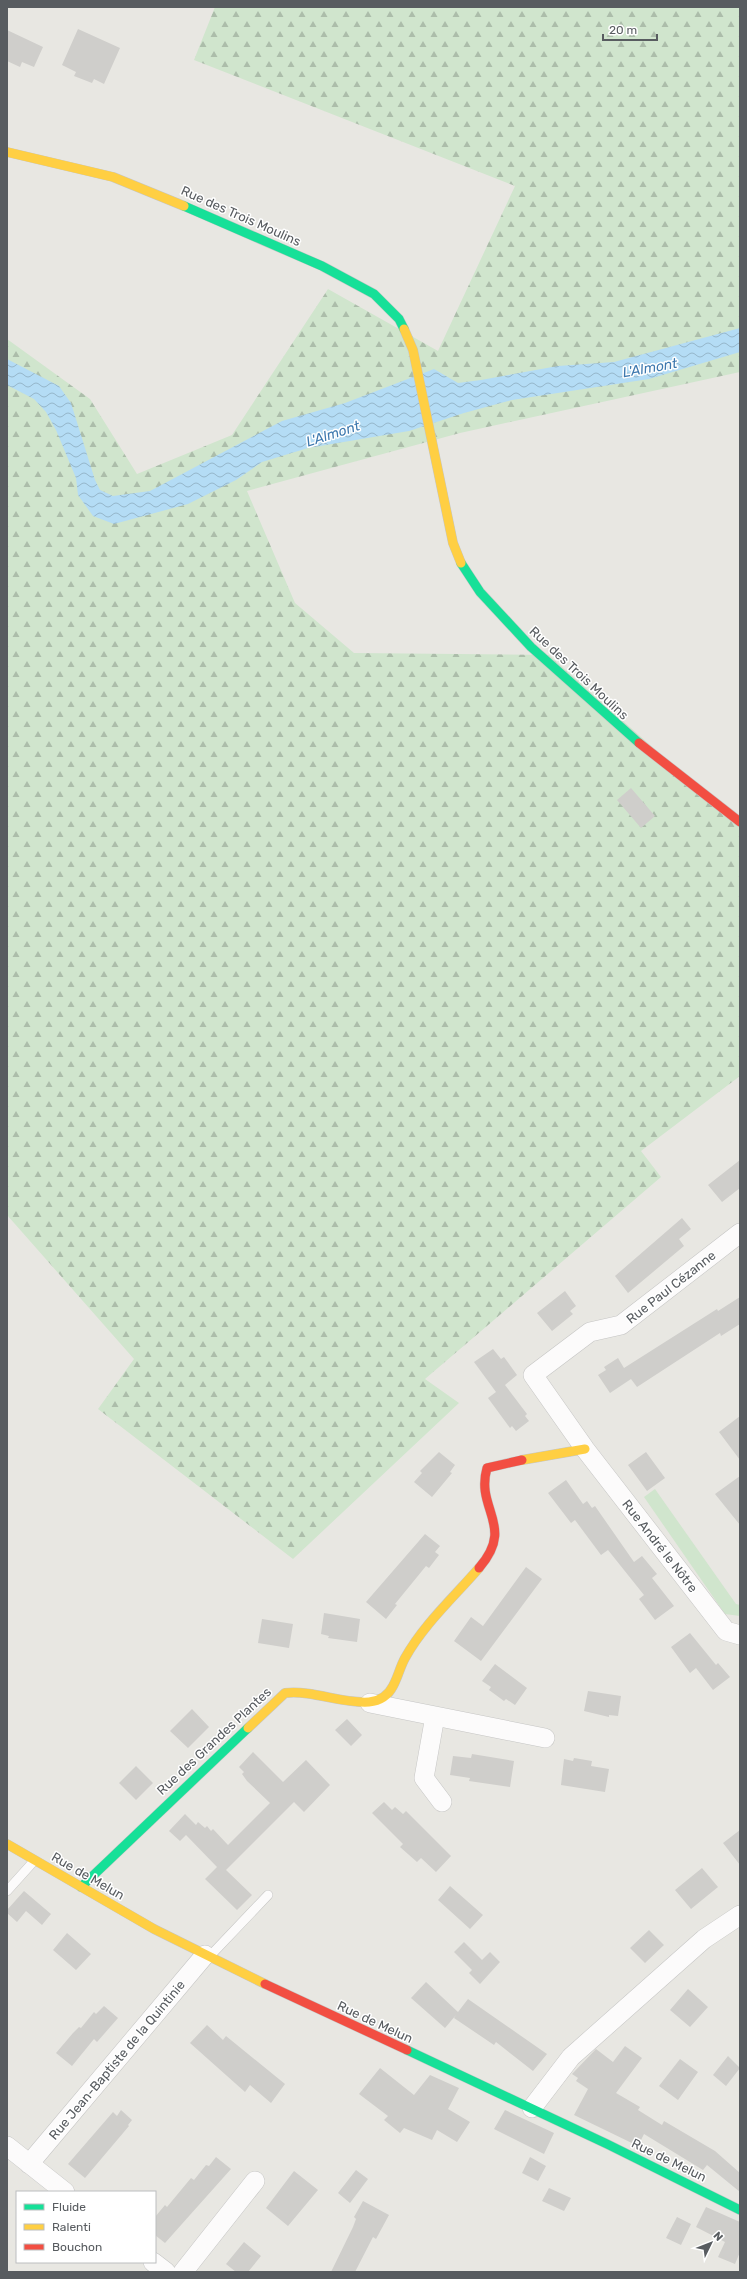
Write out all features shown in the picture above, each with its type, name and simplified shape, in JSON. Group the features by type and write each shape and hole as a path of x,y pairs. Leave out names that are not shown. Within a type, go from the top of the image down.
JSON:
{"street":[{"name":"Rue des Trois Moulins","path":"7,152 113,177 145,189 322,266 374,294 399,319 413,350 433,437 453,543 463,568 480,592 531,648 546,659 621,729 740,822"},
{"name":"Rue Paul Cézanne","path":"585,1449 534,1375 590,1332 621,1325 740,1232"},
{"name":"Rue André le Nôtre","path":"585,1449 726,1631 740,1635"},
{"path":"370,1703 381,1699 390,1692 397,1679 400,1666 408,1653 449,1600 488,1555 495,1542 496,1524 485,1492 483,1477 487,1468 508,1462 585,1449"},
{"name":"Rue des Grandes Plantes","path":"82,1887 284,1693 295,1690 370,1703"},
{"path":"370,1703 545,1738"},
{"path":"435,1716 424,1778 442,1802"},
{"name":"Rue de Melun","path":"7,1844 127,1914 207,1956 303,2003 655,2166 740,2210"},
{"path":"532,2108 571,2057 704,1939 740,1915"},
{"name":"Rue Jean-Baptiste de la Quintinie","path":"29,2164 207,1956"},
{"path":"7,2146 63,2191"},
{"path":"191,2269 255,2182"},
{"path":"154,2263 166,2272"}],"lane":[{"path":"7,1891 35,1860"},
{"path":"207,1956 268,1895"}],"green space":[{"path":"215,7 740,7 740,372 460,433 247,491 295,603 354,653 549,655 740,825 740,1076 641,1151 661,1177 425,1379 459,1403 293,1559 98,1409 134,1359 7,1215 7,339 90,399 137,474 232,435 328,289 438,351 515,186 194,60"},
{"path":"655,1489 736,1604 740,1605 740,1616 725,1614 644,1497"}],"water":[{"name":"L'Almont","path":"740,328 740,352 649,379 512,400 464,413 409,431 308,448 262,462 236,480 188,504 114,524 93,516 78,495 76,478 56,430 46,412 34,399 7,385 7,359 59,386 71,403 95,480 100,490 113,496 150,491 282,421 345,403 434,369 458,383 481,380 558,366 614,362"}],"building":[{"path":"78,29 120,48 104,84 94,79 92,83 74,76 76,72 62,65"},
{"path":"7,30 43,47 34,67 22,62 20,67 7,61"},
{"path":"631,788 655,816 641,828 617,800"},
{"path":"740,1160 740,1188 722,1202 708,1185"},
{"path":"682,1218 691,1229 679,1239 684,1246 628,1293 615,1276"},
{"path":"565,1291 576,1306 570,1311 573,1314 552,1331 537,1313"},
{"path":"740,1297 740,1324 721,1336 720,1333 637,1387 631,1379 610,1393 598,1375 606,1370 604,1367 618,1358 624,1368 717,1309 718,1311"},
{"path":"493,1349 501,1359 504,1357 517,1375 505,1385 527,1414 525,1416 529,1421 516,1431 512,1426 510,1428 488,1398 496,1392 474,1362"},
{"path":"740,1416 740,1460 719,1432"},
{"path":"439,1452 455,1465 450,1472 452,1473 432,1497 414,1482 422,1473 420,1471"},
{"path":"646,1452 665,1478 647,1491 628,1465"},
{"path":"740,1476 740,1525 715,1494"},
{"path":"566,1480 583,1504 587,1501 592,1508 595,1506 634,1562 642,1556 657,1574 652,1578 674,1606 655,1620 639,1599 644,1595 608,1550 601,1555 575,1520 571,1523 548,1493"},
{"path":"425,1534 440,1546 435,1552 439,1555 429,1568 426,1566 395,1604 397,1605 386,1619 366,1602"},
{"path":"526,1567 542,1579 481,1661 454,1641 471,1617 483,1626"},
{"path":"324,1613 360,1619 357,1642 328,1638 329,1636 321,1634"},
{"path":"262,1619 293,1624 289,1648 258,1643"},
{"path":"690,1633 716,1665 718,1663 730,1677 713,1690 696,1668 690,1673 671,1647"},
{"path":"495,1664 527,1688 515,1705 506,1699 504,1701 489,1690 491,1687 482,1681"},
{"path":"588,1691 621,1696 618,1716 609,1715 609,1717 584,1711"},
{"path":"192,1709 209,1727 188,1748 170,1731"},
{"path":"347,1719 362,1735 351,1746 335,1730"},
{"path":"253,1752 283,1782 306,1760 330,1785 304,1812 294,1802 226,1870 252,1895 237,1910 205,1879 217,1867 186,1835 180,1841 169,1831 185,1814 196,1825 198,1822 205,1828 207,1826 211,1831 213,1829 228,1845 270,1803 247,1781 242,1774 244,1772 239,1767"},
{"path":"472,1754 514,1761 510,1787 469,1781 470,1778 450,1775 453,1756 471,1758"},
{"path":"574,1758 592,1761 591,1766 609,1769 605,1792 561,1785 564,1759 573,1761"},
{"path":"136,1766 153,1783 136,1800 119,1783"},
{"path":"384,1802 392,1810 395,1807 403,1814 406,1811 451,1856 436,1872 421,1858 417,1862 400,1847 403,1844 372,1813"},
{"path":"740,1830 740,1865 723,1843"},
{"path":"702,1868 718,1887 691,1909 675,1890"},
{"path":"450,1886 483,1915 470,1929 438,1900"},
{"path":"24,1891 51,1914 42,1925 26,1911 17,1922 7,1913 7,1910"},
{"path":"649,1930 664,1945 645,1963 630,1948"},
{"path":"67,1933 91,1954 76,1970 53,1950"},
{"path":"464,1942 482,1960 490,1952 500,1962 480,1984 469,1973 472,1970 454,1952"},
{"path":"426,1982 458,2012 468,1999 547,2054 533,2071 496,2042 494,2045 454,2018 456,2015 445,2028 411,1998"},
{"path":"688,1989 708,2007 690,2027 670,2010"},
{"path":"104,2006 118,2018 97,2042 94,2039 72,2066 56,2053 79,2027 81,2028 94,2012 96,2014"},
{"path":"207,2025 223,2040 226,2036 285,2084 271,2103 250,2085 245,2092 190,2043"},
{"path":"625,2046 642,2058 616,2093 640,2107 638,2110 662,2125 664,2121 715,2151 740,2173 740,2192 707,2165 703,2170 644,2134 638,2146 574,2115 588,2089 576,2081 578,2078 572,2074 596,2049 613,2062"},
{"path":"728,2056 740,2068 726,2086 713,2075"},
{"path":"680,2059 698,2072 678,2100 659,2086"},
{"path":"380,2068 414,2095 430,2075 459,2088 448,2109 470,2122 457,2142 437,2130 432,2140 404,2128 400,2133 384,2120 388,2116 359,2094"},
{"path":"121,2110 132,2120 128,2125 129,2126 85,2178 68,2164 113,2112 117,2116"},
{"path":"505,2110 554,2133 544,2154 494,2129"},
{"path":"216,2157 231,2169 165,2243 156,2236 156,2216 165,2205 167,2207 191,2178 194,2180 206,2165 209,2166"},
{"path":"530,2157 546,2166 538,2181 522,2173"},
{"path":"356,2170 368,2179 350,2203 338,2193"},
{"path":"294,2171 318,2190 288,2226 266,2208"},
{"path":"549,2188 571,2198 564,2211 542,2201"},
{"path":"363,2201 389,2215 376,2239 373,2237 355,2272 331,2272 353,2227 356,2219 354,2217"},
{"path":"706,2207 740,2222 740,2252 735,2264 718,2257 725,2242 696,2227"},
{"path":"677,2217 691,2224 681,2245 666,2238"},
{"path":"244,2242 261,2256 248,2272 236,2272 226,2264"}],"traffic: fast":[{"path":"184,206 322,266 374,294 399,319 404,329"},
{"path":"461,563 480,592 531,647 639,743"},
{"path":"81,1887 248,1728"},
{"path":"407,2050 607,2144 740,2210"}],"traffic: slow":[{"path":"7,152 113,177 184,206"},
{"path":"404,329 413,350 453,543 461,563"},
{"path":"522,1460 585,1449"},
{"path":"248,1728 285,1693 306,1693 359,1702 369,1702 380,1699 389,1693 395,1683 405,1658 421,1634 479,1568"},
{"path":"7,1844 154,1929 265,1984"}],"traffic: jam":[{"path":"639,743 740,822"},
{"path":"479,1568 489,1553 494,1540 495,1529 486,1495 485,1483 487,1468 522,1460"},
{"path":"265,1984 407,2050"}]}
